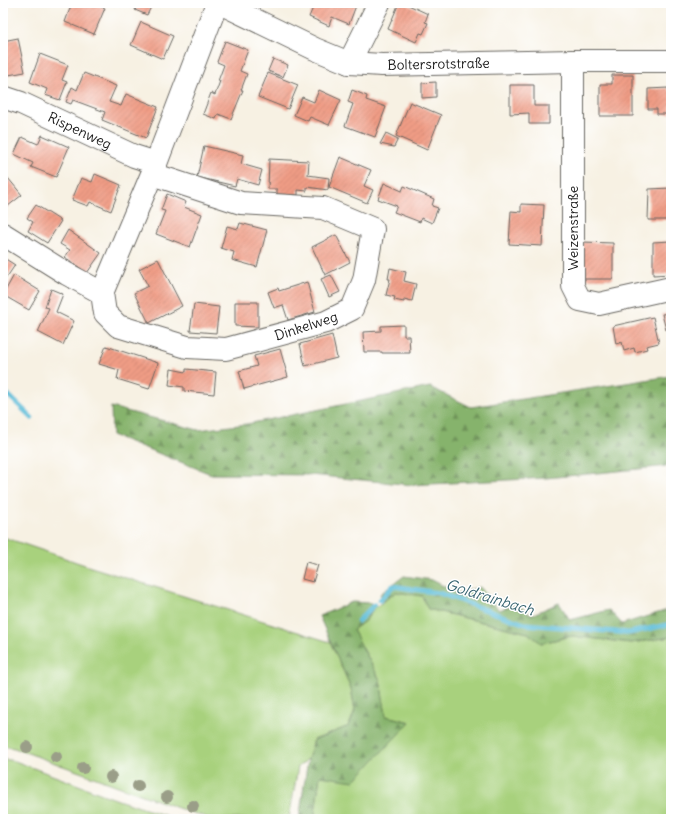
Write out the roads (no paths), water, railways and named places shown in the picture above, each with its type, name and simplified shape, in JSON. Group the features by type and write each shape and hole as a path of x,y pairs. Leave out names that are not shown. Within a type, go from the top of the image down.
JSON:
{"street":[{"name":"Boltersrotstraße","path":"219,3 315,49 349,63 382,65 573,61 671,61"},
{"path":"3,234 102,293 154,169 219,3"},
{"path":"349,63 379,3"},
{"name":"Weizenstraße","path":"573,61 573,286 580,300 599,304 671,288"},
{"name":"Rispenweg","path":"3,97 20,103 134,156 154,169"},
{"name":"Dinkelweg","path":"102,293 105,313 118,326 187,347 226,349 326,322 352,309 364,280 372,229 323,208 241,203 154,169"}],"waterway":[{"name":"Goldrainbach","path":"3,390 32,418"},
{"name":"Goldrainbach","path":"380,600 393,586 439,593 525,624 629,633 671,624"},
{"name":"Goldrainbach","path":"358,621 374,605"}]}
